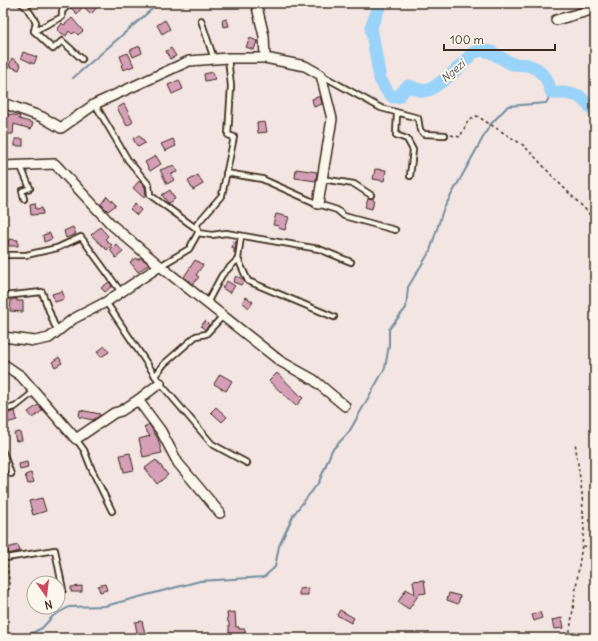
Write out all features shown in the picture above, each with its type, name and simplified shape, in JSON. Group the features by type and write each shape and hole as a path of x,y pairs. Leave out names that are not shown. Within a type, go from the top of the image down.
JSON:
{"street":[{"path":"256,3 264,36 265,58"},
{"path":"556,20 595,9"},
{"path":"3,103 42,117 61,128 95,104 189,61 228,58 265,58 305,66 321,75 332,119 318,204"},
{"path":"3,166 55,164 112,225 160,266 280,361 314,380 345,406"},
{"path":"3,337 35,341 49,338 73,319 106,302 160,266"},
{"path":"3,364 21,376 76,439 114,413 121,411 138,400 158,379"},
{"path":"138,400 161,432 178,463 220,513"}],"lane":[{"path":"21,3 27,8 36,22 34,31"},
{"path":"34,31 62,17 62,11 71,3"},
{"path":"201,20 214,59"},
{"path":"34,31 53,49 62,41 82,59"},
{"path":"160,266 189,250 198,231 197,224 222,195 234,137 228,135 231,86 228,58"},
{"path":"321,75 381,108 418,118 420,130 424,134 445,135"},
{"path":"95,104 128,160 149,185 150,195 198,231 212,235 226,233 319,249 351,262"},
{"path":"397,113 396,135 407,139 412,150 410,176"},
{"path":"20,166 30,188 22,191 24,199"},
{"path":"226,173 262,179 318,204 336,210 344,216 396,230"},
{"path":"322,179 354,184 371,195"},
{"path":"241,236 238,259 248,281 334,317"},
{"path":"3,255 26,255 57,248 81,237 121,292"},
{"path":"207,303 222,275 238,259"},
{"path":"3,294 4,296 42,292 54,324 58,330"},
{"path":"106,302 158,379 212,444 247,464"},
{"path":"158,379 164,364 196,336 206,334 222,316"},
{"path":"3,410 15,407 35,391"},
{"path":"76,439 84,450 92,470 112,510"},
{"path":"3,452 11,474"},
{"path":"3,546 6,558 55,550 60,575"}],"path":[{"path":"445,135 460,136 468,121 477,116 523,145 587,211 595,222"},
{"path":"569,638 583,546 584,530 575,442"},
{"path":"583,546 595,548"},
{"path":"3,594 10,588 6,558"}],"building":[{"path":"75,3 101,3 91,14 83,6 77,14 71,8"},
{"path":"72,18 83,31 78,35 75,32 72,34 69,31 66,36 57,30 62,23 64,25"},
{"path":"227,19 229,26 223,27 222,20"},
{"path":"165,20 170,29 162,34 157,25"},
{"path":"250,38 257,41 254,50 246,47"},
{"path":"140,46 142,53 133,57 130,50"},
{"path":"171,48 176,56 170,59 166,51"},
{"path":"23,52 37,57 34,64 21,58"},
{"path":"128,53 134,66 123,70 121,65 123,64 120,56"},
{"path":"12,58 21,65 19,70 9,66"},
{"path":"213,72 215,79 205,81 204,74"},
{"path":"179,80 183,89 172,94 168,85"},
{"path":"320,96 322,104 314,107 312,99"},
{"path":"124,104 133,122 127,126 117,108"},
{"path":"8,114 20,116 19,119 33,123 31,129 14,124 13,134 5,134"},
{"path":"265,122 267,132 258,133 257,123"},
{"path":"139,135 145,143 138,147 133,139"},
{"path":"15,139 23,139 23,146 15,146"},
{"path":"173,139 176,146 165,151 161,144"},
{"path":"156,156 161,164 150,171 145,162"},
{"path":"174,165 177,172 171,174 174,180 167,184 160,170"},
{"path":"296,169 317,172 316,181 295,178"},
{"path":"375,169 386,170 384,181 373,179"},
{"path":"198,175 203,184 193,190 188,181"},
{"path":"139,181 145,187 146,195 144,198 133,188"},
{"path":"170,190 175,199 168,203 162,195"},
{"path":"107,196 116,205 108,211 101,204"},
{"path":"368,198 374,199 372,209 365,207"},
{"path":"35,203 36,209 42,208 43,214 31,215 30,204"},
{"path":"135,204 141,210 137,215 130,209"},
{"path":"276,214 289,217 285,230 278,228 279,226 273,225"},
{"path":"73,227 76,234 66,238 64,231"},
{"path":"100,227 108,236 105,239 112,245 107,250 91,235"},
{"path":"50,233 52,239 44,242 43,235"},
{"path":"9,239 18,240 18,246 8,246"},
{"path":"233,241 236,242 235,253 234,248 232,248"},
{"path":"116,244 123,252 116,258 110,250"},
{"path":"136,258 137,260 141,258 149,264 138,272 130,262"},
{"path":"195,260 203,265 196,275 199,277 193,284 184,277"},
{"path":"236,276 244,280 241,285 233,282"},
{"path":"227,281 235,286 230,293 222,288"},
{"path":"109,282 112,286 105,292 101,288"},
{"path":"62,291 65,299 55,302 52,294"},
{"path":"246,297 253,302 249,308 242,302"},
{"path":"11,299 23,301 23,312 10,311"},
{"path":"205,321 209,325 205,330 201,326"},
{"path":"105,346 109,352 101,357 97,352"},
{"path":"59,357 62,363 55,367 52,362"},
{"path":"277,373 303,398 296,406 269,381"},
{"path":"220,374 232,381 226,391 214,384"},
{"path":"38,405 43,410 33,418 28,412"},
{"path":"216,407 227,417 222,422 211,412"},
{"path":"80,410 100,414 93,420 79,417"},
{"path":"15,411 17,420 3,424 3,415"},
{"path":"149,424 158,439 162,453 143,457 139,439 150,436 144,428"},
{"path":"20,432 22,440 16,441 14,433"},
{"path":"130,453 134,470 124,472 120,455"},
{"path":"156,460 168,475 157,484 145,468"},
{"path":"27,462 28,468 20,470 19,464"},
{"path":"31,473 34,482 28,484 25,475"},
{"path":"42,498 46,511 33,515 29,501"},
{"path":"18,545 20,551 9,554 7,548"},
{"path":"424,580 426,593 419,594 409,609 398,602 406,589 415,594 413,581"},
{"path":"105,584 107,590 100,592 98,586"},
{"path":"82,586 82,592 71,592 71,587"},
{"path":"308,588 308,595 299,595 299,589"},
{"path":"449,593 460,596 458,604 447,600"},
{"path":"340,610 354,618 351,623 337,615"},
{"path":"235,612 236,627 239,627 239,629 245,629 245,636 229,635 227,613"},
{"path":"540,612 542,618 534,621 532,615"},
{"path":"562,618 564,628 554,629 552,620"},
{"path":"142,621 146,638 138,638 135,622"}],"waterway":[{"path":"73,78 159,3"},
{"name":"Ngezi","path":"381,3 371,27 380,79 387,91 393,97 398,97 408,86 423,91 431,89 451,75 473,53 480,50 491,52 512,64 528,65 537,69 546,78 552,93 565,93 579,96 595,111"},
{"path":"22,638 42,628 53,616 69,607 105,606 200,581 264,577 275,567 279,546 294,514 319,482 332,450 349,432 385,368 389,345 389,329 406,308 408,287 430,251 443,210 490,125 508,106 546,103 552,93"}]}
